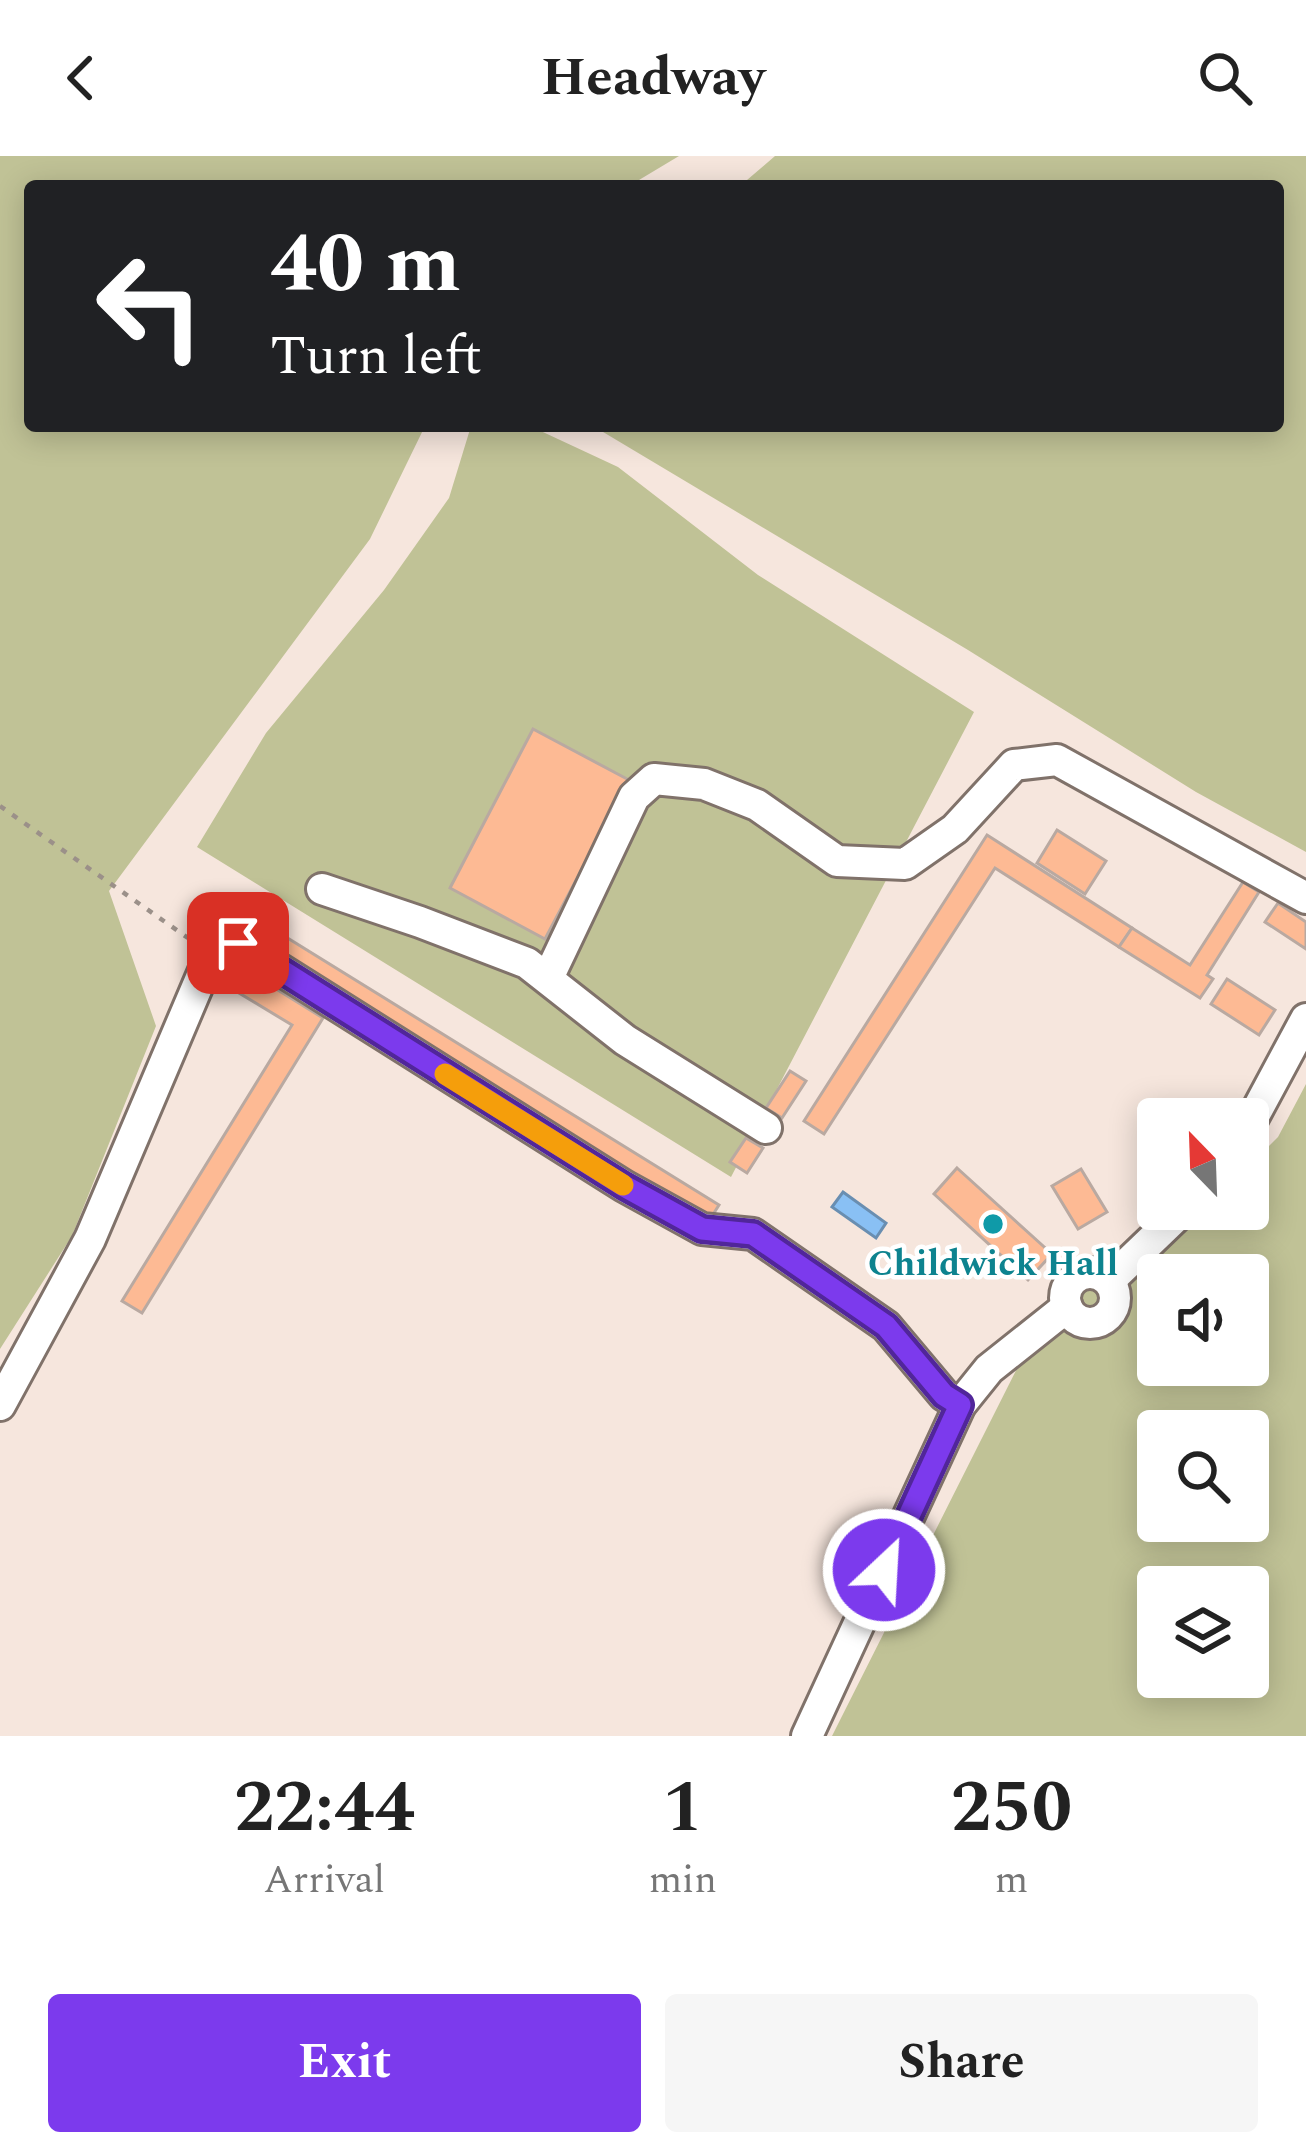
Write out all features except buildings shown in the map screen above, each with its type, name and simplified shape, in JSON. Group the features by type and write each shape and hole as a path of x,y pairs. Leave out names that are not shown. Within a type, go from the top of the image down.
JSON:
{"lane":[{"path":"548,978 634,797 654,779 704,784 757,805 837,861 905,864 956,829 1014,765 1057,760 1306,898"},
{"path":"322,889 527,963 625,1040 766,1128"},
{"path":"0,1405 90,1239 209,958 221,945 238,943 624,1186 702,1229 753,1234 886,1326 944,1395 960,1405"},
{"path":"1264,1098 1306,1019"},
{"path":"807,1736 960,1405 989,1369 1067,1307 1090,1323 1108,1316 1115,1299 1108,1281 1162,1230"}],"path":[{"path":"0,806 190,939 209,958"}],"green space":[{"path":"0,156 679,156 639,180 24,180 24,432 422,432 370,539 109,891 156,1026 72,1236 0,1349"},
{"path":"775,156 1306,156 1306,852 1196,792 603,432 1284,432 1284,180 747,180"},
{"path":"469,432 543,432 618,467 758,575 974,712 731,1177 197,847 266,733 384,590 449,498"},
{"path":"1306,1084 1306,1736 832,1736 1060,1283 1175,1238 1183,1230 1269,1230 1269,1146"}],"water":[{"path":"843,1192 886,1223 876,1238 832,1207"}],"slow traffic":[{"path":"445,1074 623,1185"}],"place":[{"name":"Childwick Hall","path":"993,1224"}],"route":[{"path":"238,943 624,1186 702,1229 753,1234 886,1326 944,1395 960,1405 884,1570"}]}
